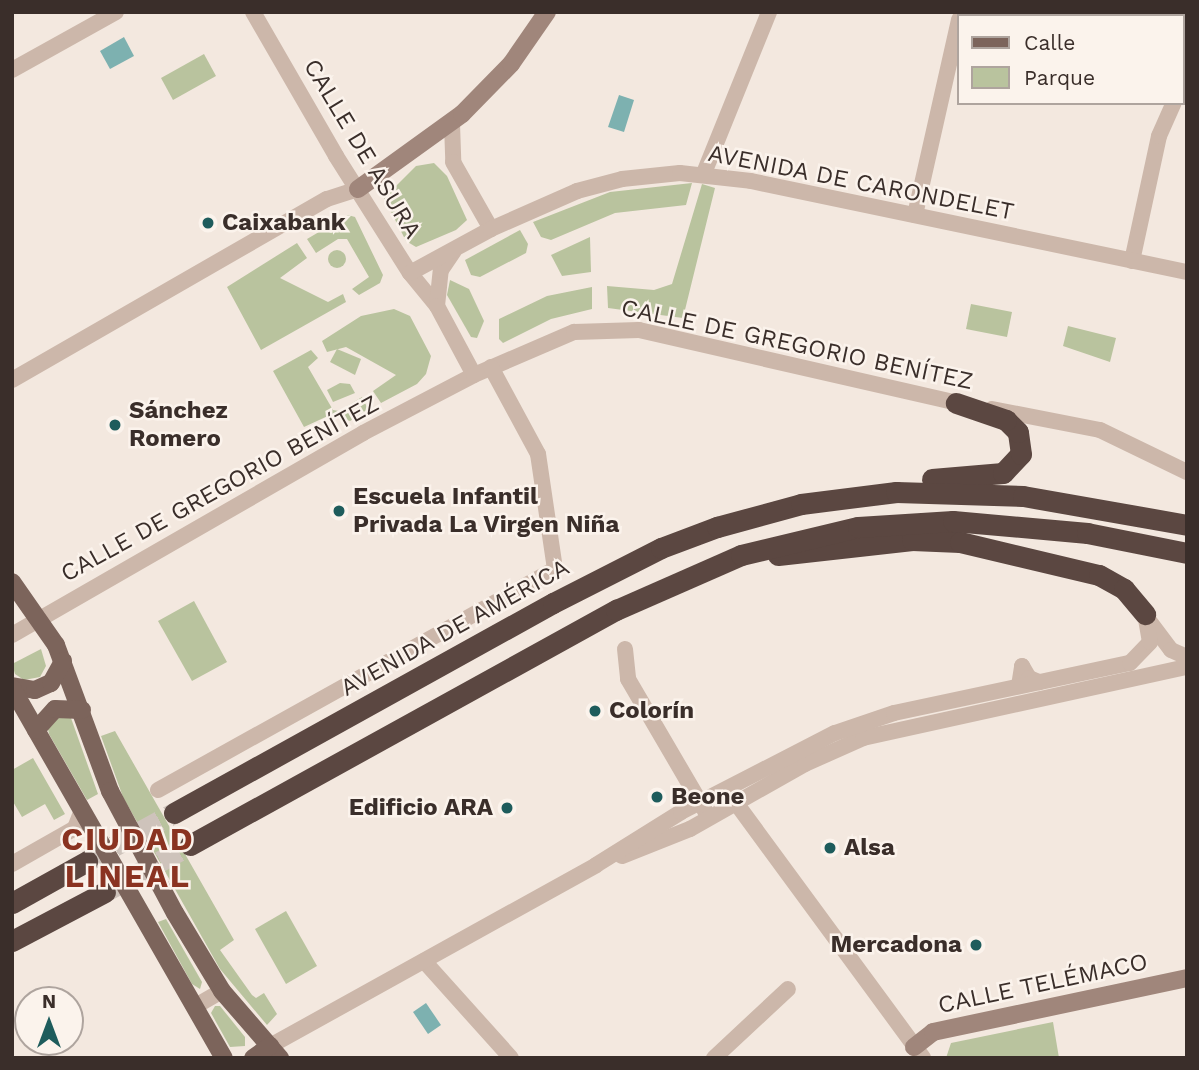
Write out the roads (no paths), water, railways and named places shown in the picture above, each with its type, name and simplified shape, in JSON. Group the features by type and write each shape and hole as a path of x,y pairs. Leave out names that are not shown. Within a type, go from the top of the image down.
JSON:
{"highway":[{"path":"802,504 862,485 992,475 1018,461 1021,444 1012,425 956,403"},
{"name":"AVENIDA DE AMÉRICA","path":"174,813 620,568 717,527 802,504 897,492 983,494 1077,504 1187,525"},
{"path":"190,845 616,610 741,555 858,527 953,521 1087,533 1187,553"},
{"path":"741,555 806,553 912,540 960,542 1099,575 1124,589 1144,614"},
{"path":"12,903 88,861"},
{"path":"12,941 104,892"}],"main road":[{"path":"12,582 40,620 63,661 110,791 222,991 275,1052 253,1058"},
{"path":"12,687 35,690 51,682 63,661"},
{"path":"12,687 224,1058"},
{"path":"36,730 55,709 82,710"}],"street":[{"path":"12,70 116,12"},
{"name":"CALLE DE ASURA","path":"253,12 410,273 437,306 474,375"},
{"path":"12,380 327,199 358,189 426,144 452,124 511,64 547,12"},
{"path":"704,173 769,12"},
{"path":"915,215 958,23"},
{"path":"1132,261 1159,136 1173,105"},
{"path":"452,124 453,162"},
{"path":"426,144 453,162 491,229"},
{"name":"AVENIDA DE CARONDELET","path":"410,273 491,229 597,185 643,176 704,173 1187,272"},
{"name":"CALLE DE ASURA","path":"437,306 442,270 457,247"},
{"name":"CALLE DE GREGORIO BENÍTEZ","path":"12,635 474,375 559,337 588,329 622,328 956,403 1100,430 1187,472"},
{"path":"158,790 552,571 557,564 538,454 491,367"},
{"path":"1144,614 1171,650 1187,657"},
{"path":"596,865 709,818 834,750 1019,686 1136,659 1150,642 1144,614"},
{"path":"625,649 628,679 709,818"},
{"path":"275,1052 424,961 596,865 701,802 821,739 891,714 902,718 968,705 1060,693 1187,667"},
{"path":"834,750 849,736 880,725 891,714"},
{"path":"821,739 806,755 736,794 736,803 914,1054"},
{"path":"12,864 75,828 82,810"},
{"path":"424,961 511,1058"},
{"name":"CALLE TELÉMACO","path":"914,1054 933,1032 1187,978"},
{"path":"713,1058 788,989"},
{"path":"194,1007 222,991"}],"water":[{"path":"124,37 134,56 110,69 100,51"},
{"path":"619,95 634,100 624,132 608,127"},
{"path":"426,1003 441,1025 428,1034 413,1012"}],"tunnel":[{"path":"87,861 174,813"},
{"path":"106,891 190,845"}],"place":[{"name":"Caixabank","path":"208,223"},
{"name":"Sánchez Romero","path":"115,425"},
{"name":"Escuela Infantil Privada La Virgen Niña","path":"339,511"},
{"name":"Colorín","path":"595,711"},
{"name":"Beone","path":"657,797"},
{"name":"Edificio ARA","path":"507,808"},
{"name":"Alsa","path":"830,848"},
{"name":"Mercadona","path":"976,945"}],"district":[{"name":"CIUDAD LINEAL","path":"128,858"}]}
